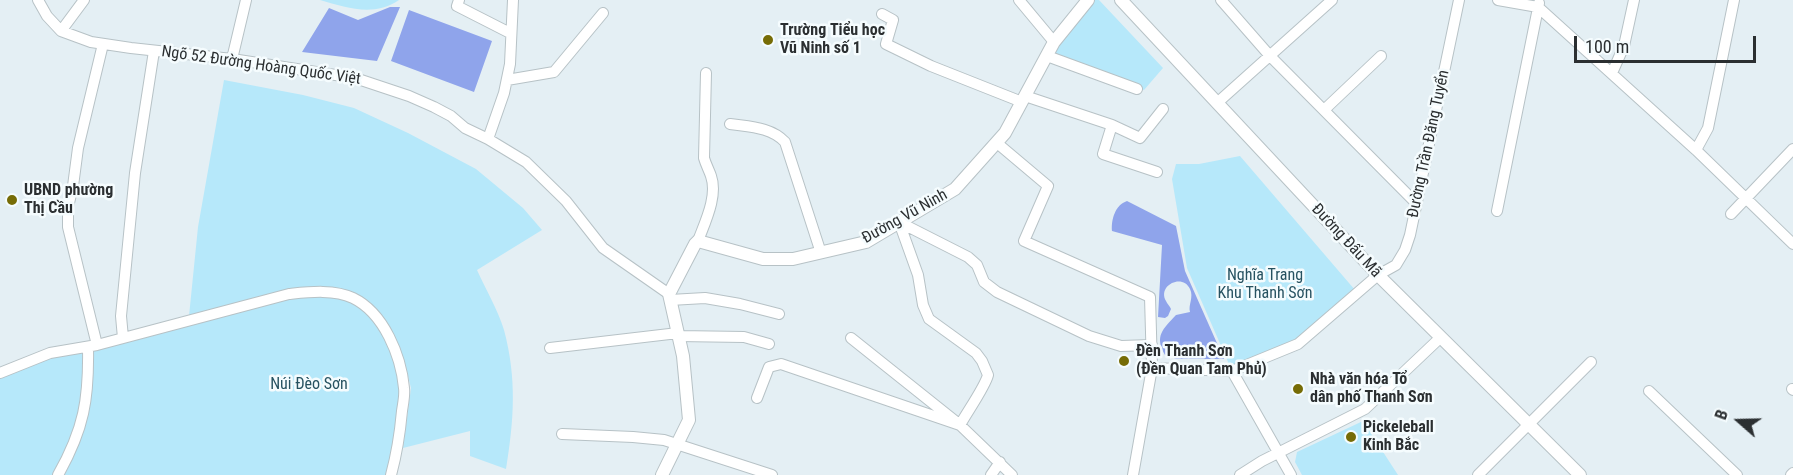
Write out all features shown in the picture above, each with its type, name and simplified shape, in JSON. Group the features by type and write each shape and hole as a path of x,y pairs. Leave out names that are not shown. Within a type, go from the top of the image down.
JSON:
{"street":[{"path":"38,0 47,16 61,31 84,0"},
{"path":"232,59 246,0"},
{"path":"488,139 510,64 513,0"},
{"path":"1019,0 1054,42"},
{"name":"Đường Vũ Ninh","path":"698,241 763,259 793,260 866,242 955,189 1005,133 1054,42 1088,0"},
{"name":"Đường Đấu Mã","path":"1121,0 1378,275 1580,475"},
{"path":"1221,0 1270,56 1416,204"},
{"name":"Đường Trần Đăng Tuyển","path":"1232,371 1298,344 1378,275 1392,268 1405,250 1458,0"},
{"path":"1498,0 1539,4 1793,244"},
{"path":"1612,73 1624,46 1634,0"},
{"path":"1696,150 1708,128 1734,0"},
{"path":"1217,103 1326,2"},
{"path":"458,3 510,33"},
{"path":"1497,211 1539,4"},
{"path":"507,80 554,72 603,13"},
{"path":"882,14 893,21 886,44 931,66 1023,99 1112,124 1140,138 1162,109"},
{"name":"Ngõ 52 Đường Hoàng Quốc Việt","path":"61,31 103,44 334,74 381,86 434,107 451,116 465,128 525,162 566,201 603,248 669,297"},
{"path":"58,475 78,435 86,405 92,346 68,227 68,207 84,118 103,44"},
{"path":"123,338 121,316 135,173 154,51"},
{"path":"1047,56 1137,89"},
{"path":"1324,110 1381,57"},
{"path":"662,475 689,420 683,356 669,297 692,248 698,241 711,206 712,178 704,158 706,73"},
{"path":"730,124 764,129 777,134 785,142 821,253"},
{"path":"1112,124 1102,154 1157,171"},
{"path":"997,142 1048,186 1024,241 1150,297 1152,368 1133,475"},
{"path":"1731,214 1793,149"},
{"path":"899,222 968,257 977,265 984,282 996,292 1089,336 1121,346 1152,345"},
{"path":"899,222 918,275 923,305 929,319 976,353 988,375 984,386 960,425"},
{"path":"0,373 50,353 92,346 289,294 320,291 352,297 370,309 383,327 396,353 405,389 399,445 391,475"},
{"path":"669,297 705,298 741,304 779,315"},
{"path":"550,348 678,334 744,336 769,344"},
{"path":"1240,475 1365,409 1441,337"},
{"path":"851,338 960,425 1012,475"},
{"path":"1478,475 1592,362"},
{"path":"757,398 769,367 781,364 960,425"},
{"path":"1152,368 1232,371 1291,475"},
{"path":"1649,391 1737,475"},
{"path":"562,434 633,437 678,443 772,475"},
{"path":"991,475 1000,462"}],"green space":[{"path":"320,0 399,0 370,10 350,8"},
{"path":"1092,0 1099,0 1163,68 1144,90 1052,52"},
{"path":"224,80 303,95 354,108 408,133 476,169 523,208 542,230 477,270 504,330 511,366 513,400 506,469 470,456 470,431 403,448 411,388 404,360 377,312 322,289 189,316 198,227"},
{"name":"Nghĩa Trang Khu Thanh Sơn","path":"1240,156 1355,290 1298,344 1232,371 1187,268 1172,179 1176,164 1199,164"},
{"name":"Núi Đèo Sơn","path":"308,294 352,300 377,314 407,383 394,475 0,475 0,376 37,361"},
{"name":"Pickeleball Kinh Bắc","path":"1363,421 1398,475 1302,475 1295,462 1297,452"}],"water":[{"path":"390,7 400,7 377,61 302,52 329,8 358,20"},
{"path":"409,10 492,41 474,92 391,61"},
{"path":"1127,201 1176,226 1185,271 1224,359 1176,359 1165,355 1160,343 1162,333 1176,315 1190,312 1191,292 1187,284 1182,282 1168,286 1164,295 1171,309 1165,318 1158,317 1162,245 1112,231 1115,213 1119,206"}],"place":[{"name":"Trường Tiểu học Vũ Ninh số 1","path":"768,40"},
{"name":"UBND phường Thị Cầu","path":"12,200"},
{"name":"Đền Thanh Sơn (Đền Quan Tam Phủ)","path":"1124,361"},
{"name":"Nhà văn hóa Tổ dân phố Thanh Sơn","path":"1298,389"},
{"name":"Pickeleball Kinh Bắc","path":"1351,437"}]}
